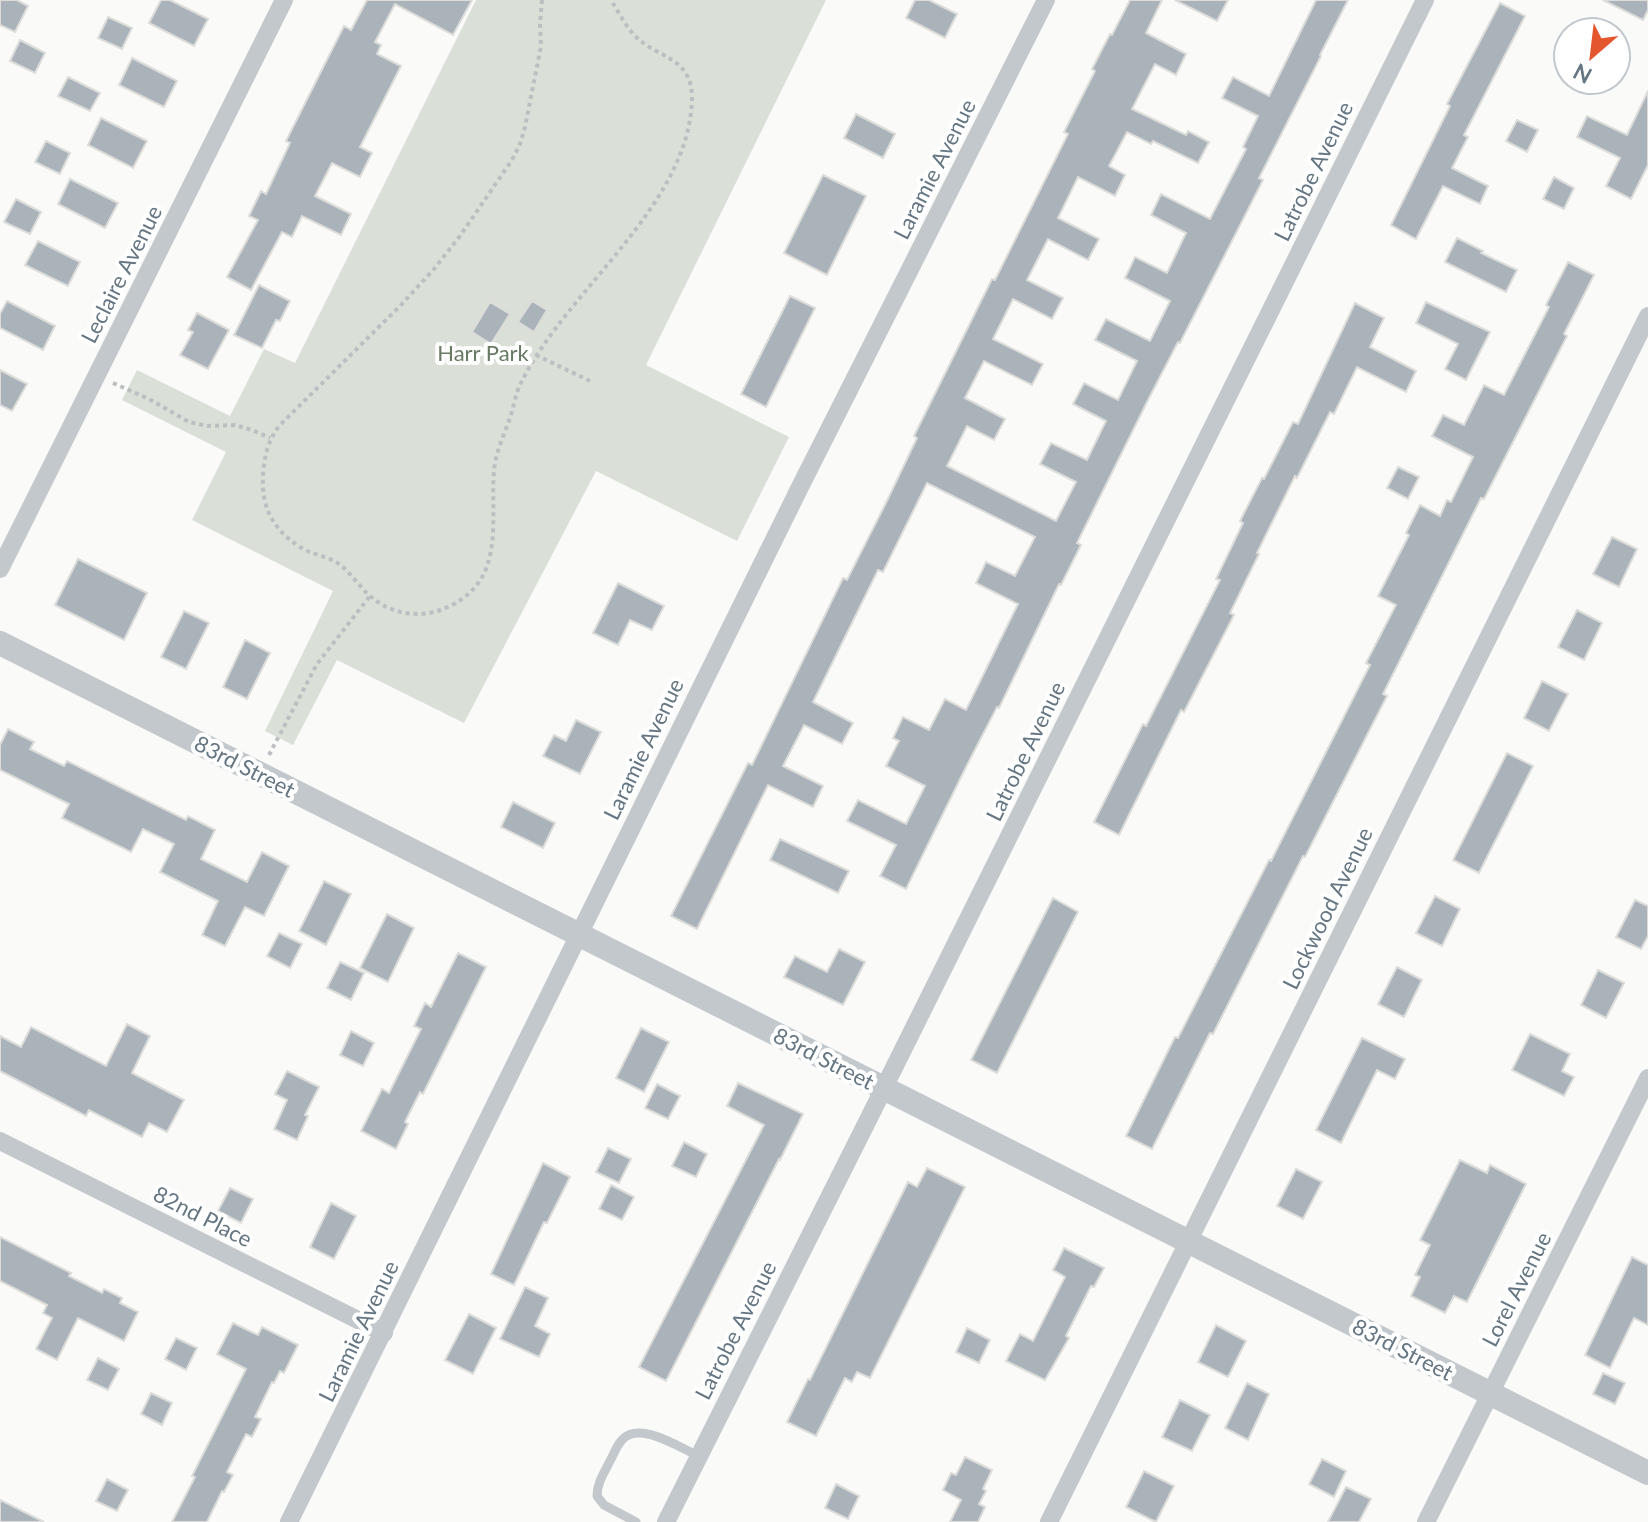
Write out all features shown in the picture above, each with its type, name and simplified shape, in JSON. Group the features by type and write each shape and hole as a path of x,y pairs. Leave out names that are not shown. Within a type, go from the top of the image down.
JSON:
{"street":[{"name":"Leclaire Avenue","path":"0,569 284,0"},
{"name":"Laramie Avenue","path":"289,1522 794,499 1046,0"},
{"name":"Latrobe Avenue","path":"666,1522 1425,0"},
{"name":"Lockwood Avenue","path":"1049,1522 1648,316"},
{"name":"83rd Street","path":"0,643 1648,1473"},
{"name":"Lorel Avenue","path":"1426,1522 1648,1078"},
{"name":"82nd Place","path":"0,1141 384,1333"}],"lane":[{"path":"636,1522 604,1505 597,1496 597,1486 621,1440 639,1431 699,1456"}],"path":[{"path":"542,0 541,46 525,127 512,160 434,269 270,438 262,481 264,502 280,532 302,549 336,562 370,596 400,613 433,612 452,605 468,594 480,580 490,563 497,451 520,385 536,355 562,319 652,207 669,180 682,147 692,97 688,74 680,65 634,35 611,0"},
{"path":"536,355 590,381"},
{"path":"97,375 189,422 207,426 235,425 270,438"},
{"path":"260,774 317,664 370,596"}],"green space":[{"name":"Harr Park","path":"476,0 826,0 646,365 789,437 737,541 596,471 464,723 337,660 293,745 265,731 333,591 192,520 226,452 122,400 137,370 230,416 264,349 295,363"}],"building":[{"path":"0,0 17,0 28,6 15,32 0,25"},
{"path":"161,0 170,0 208,19 194,46 149,23"},
{"path":"367,0 472,0 453,35 395,4 375,42 381,45 377,54 401,66 360,147 372,153 360,177 332,163 315,196 351,214 341,235 302,216 292,237 282,232 251,290 227,277 258,220 249,216 261,191 266,194 290,143 286,141 344,26 351,30"},
{"path":"915,0 929,0 957,14 945,38 906,18"},
{"path":"1130,0 1162,0 1146,33 1186,54 1176,75 1155,64 1132,109 1186,135 1188,131 1209,142 1198,163 1127,132 1109,166 1125,175 1115,196 1078,177 1058,218 1099,239 1088,260 1048,239 1027,280 1063,298 1052,319 1013,299 993,339 1043,364 1032,385 984,361 965,398 1005,419 994,440 967,426 947,466 1056,521 1076,482 1040,464 1051,443 1087,460 1106,421 1073,404 1084,383 1118,400 1137,361 1095,340 1106,319 1150,341 1170,301 1125,278 1135,257 1167,273 1186,233 1151,215 1161,194 1210,219 1246,149 1243,147 1258,116 1222,98 1233,77 1269,96 1316,0 1348,0 1259,178 1263,180 1149,398 1077,543 1081,545 906,889 880,876 896,845 847,821 858,800 906,824 925,786 886,766 899,741 893,738 903,717 929,730 945,699 966,710 1018,604 976,583 986,562 1015,576 1035,537 927,483 883,572 878,570 813,702 853,723 842,744 804,725 783,766 823,786 813,807 768,785 697,929 671,916 748,763 752,765 843,578 847,580 886,503 917,438 914,436 1068,134 1064,132 1095,71 1092,69"},
{"path":"1175,0 1228,0 1217,21"},
{"path":"1603,0 1648,0 1648,10 1643,20"},
{"path":"1500,3 1525,16 1464,135 1468,137 1452,168 1488,186 1480,204 1443,186 1416,239 1391,225 1450,106 1447,104"},
{"path":"108,17 132,28 122,49 98,38"},
{"path":"20,40 45,53 35,73 10,61"},
{"path":"132,58 177,81 164,107 119,85"},
{"path":"68,77 100,93 90,111 58,96"},
{"path":"1648,91 1648,165 1631,199 1606,186 1620,158 1577,137 1587,116 1627,135"},
{"path":"856,114 895,134 883,158 844,138"},
{"path":"101,118 147,141 133,168 88,145"},
{"path":"1517,120 1538,130 1527,152 1506,141"},
{"path":"46,141 70,153 60,174 35,162"},
{"path":"823,175 866,196 827,275 784,253"},
{"path":"1554,177 1574,188 1564,209 1543,199"},
{"path":"70,179 118,203 105,228 58,204"},
{"path":"16,199 41,212 30,234 4,222"},
{"path":"1457,238 1517,270 1506,292 1445,262"},
{"path":"38,241 80,262 68,286 25,265"},
{"path":"1568,262 1594,275 1564,334 1567,336 1484,499 1481,498 1383,694 1387,696 1305,857 1213,1034 1210,1033 1152,1149 1126,1136 1370,665 1366,663 1396,605 1378,596 1409,535 1406,533 1420,505 1440,516 1447,500 1451,502 1473,457 1432,436 1443,415 1464,425 1484,385 1504,395"},
{"path":"259,285 290,301 262,348 234,335"},
{"path":"790,296 815,308 766,407 741,394"},
{"path":"7,301 55,326 43,350 0,328 0,314"},
{"path":"532,301 547,310 534,332 518,322"},
{"path":"490,302 510,314 491,344 472,332"},
{"path":"1426,302 1490,332 1466,380 1445,369 1458,344 1416,323"},
{"path":"1355,303 1384,318 1370,347 1416,371 1406,392 1357,367 1334,414 1330,412 1297,478 1295,476 1230,613 1234,615 1184,712 1181,710 1119,835 1094,822 1220,580 1216,579 1243,523 1240,521 1293,422 1298,424"},
{"path":"197,313 229,330 208,369 180,355 193,332 188,330"},
{"path":"0,370 27,384 12,411 0,405"},
{"path":"1398,467 1419,477 1408,499 1387,488"},
{"path":"1612,537 1637,549 1619,587 1593,574"},
{"path":"78,559 147,593 124,640 55,605"},
{"path":"618,583 664,606 652,630 630,620 618,645 593,633"},
{"path":"1577,610 1602,623 1584,660 1558,647"},
{"path":"184,611 209,623 186,669 161,657"},
{"path":"245,640 270,653 247,699 223,687"},
{"path":"1542,681 1568,694 1549,731 1524,718"},
{"path":"576,720 601,732 580,774 543,756 554,735 566,741"},
{"path":"8,729 34,742 30,749 64,766 67,761 186,820 188,816 215,830 201,859 247,882 262,852 289,866 264,916 245,907 225,946 202,935 218,901 160,872 174,844 143,829 131,852 62,818 69,804 0,770 0,745"},
{"path":"1507,753 1533,766 1479,873 1453,860"},
{"path":"513,802 555,823 543,848 501,827"},
{"path":"780,839 849,871 838,893 770,860"},
{"path":"324,881 351,894 326,945 299,931"},
{"path":"1435,896 1460,909 1442,946 1416,933"},
{"path":"1053,898 1078,912 997,1073 971,1060"},
{"path":"1635,900 1648,906 1648,936 1641,949 1616,937"},
{"path":"387,914 414,928 388,982 360,968"},
{"path":"279,933 302,944 290,968 267,956"},
{"path":"839,949 865,962 843,1005 784,977 795,956 827,972"},
{"path":"458,953 486,967 423,1094 420,1092 405,1122 408,1124 396,1149 361,1131 382,1089 389,1093 421,1029 414,1026 425,1003 431,1007"},
{"path":"340,962 364,973 351,1000 327,988"},
{"path":"1397,967 1422,980 1404,1017 1378,1004"},
{"path":"1598,970 1624,983 1606,1018 1581,1005"},
{"path":"127,1024 150,1036 132,1073 184,1100 167,1132 149,1123 142,1137 89,1110 86,1116 0,1071 0,1036 21,1047 31,1027 106,1066"},
{"path":"641,1028 669,1042 644,1092 616,1078"},
{"path":"351,1031 374,1043 363,1066 340,1055"},
{"path":"1530,1034 1570,1054 1562,1071 1574,1077 1564,1096 1512,1070"},
{"path":"1362,1038 1405,1059 1395,1079 1377,1070 1341,1143 1316,1130"},
{"path":"287,1071 319,1087 297,1140 274,1129 287,1100 275,1094"},
{"path":"738,1083 803,1114 666,1381 639,1367 764,1125 727,1106"},
{"path":"657,1084 680,1096 668,1119 645,1108"},
{"path":"684,1142 707,1154 696,1177 672,1166"},
{"path":"608,1148 631,1159 619,1183 596,1172"},
{"path":"1460,1160 1487,1173 1490,1165 1526,1184 1467,1302 1454,1296 1445,1313 1411,1296 1420,1277 1415,1275 1430,1245 1420,1240"},
{"path":"543,1163 570,1177 514,1285 491,1274"},
{"path":"927,1168 965,1187 870,1378 857,1372 852,1382 845,1378 816,1436 787,1422 908,1182 917,1187"},
{"path":"1296,1169 1322,1182 1303,1219 1277,1206"},
{"path":"611,1185 634,1197 622,1220 599,1209"},
{"path":"230,1188 253,1199 241,1223 218,1211"},
{"path":"331,1203 356,1216 334,1259 310,1247"},
{"path":"0,1237 71,1273 69,1276 102,1293 104,1289 122,1298 120,1303 138,1312 124,1341 78,1318 57,1360 36,1349 52,1318 43,1313 47,1305 0,1281"},
{"path":"1064,1248 1104,1268 1094,1287 1091,1286 1066,1336 1069,1338 1045,1380 1006,1361 1020,1334 1033,1341 1065,1277 1053,1270"},
{"path":"1632,1257 1648,1265 1648,1325 1634,1318 1610,1368 1585,1355"},
{"path":"525,1287 548,1298 535,1326 550,1334 539,1357 500,1339"},
{"path":"469,1314 496,1328 473,1374 445,1360"},
{"path":"233,1323 258,1335 262,1327 298,1345 284,1373 280,1371 272,1382 255,1417 261,1419 252,1437 246,1434 227,1472 233,1475 207,1522 172,1522 246,1369 217,1354"},
{"path":"1216,1325 1246,1341 1228,1377 1198,1362"},
{"path":"967,1328 990,1340 979,1363 956,1352"},
{"path":"176,1338 197,1348 186,1370 165,1359"},
{"path":"98,1358 119,1369 108,1390 87,1380"},
{"path":"1603,1373 1625,1383 1615,1404 1593,1394"},
{"path":"1247,1383 1269,1394 1248,1440 1225,1428"},
{"path":"151,1393 172,1403 162,1425 141,1414"},
{"path":"1180,1400 1210,1415 1192,1451 1162,1437"},
{"path":"965,1457 992,1470 979,1504 985,1507 978,1522 950,1522 961,1500 943,1490 951,1473 956,1475"},
{"path":"1322,1459 1346,1471 1334,1497 1309,1484"},
{"path":"1144,1471 1174,1486 1156,1522 1126,1507"},
{"path":"107,1479 128,1490 117,1511 96,1501"},
{"path":"836,1484 859,1496 848,1519 825,1508"},
{"path":"1346,1487 1371,1499 1359,1522 1328,1522"},
{"path":"0,1500 44,1522 0,1522"}]}
